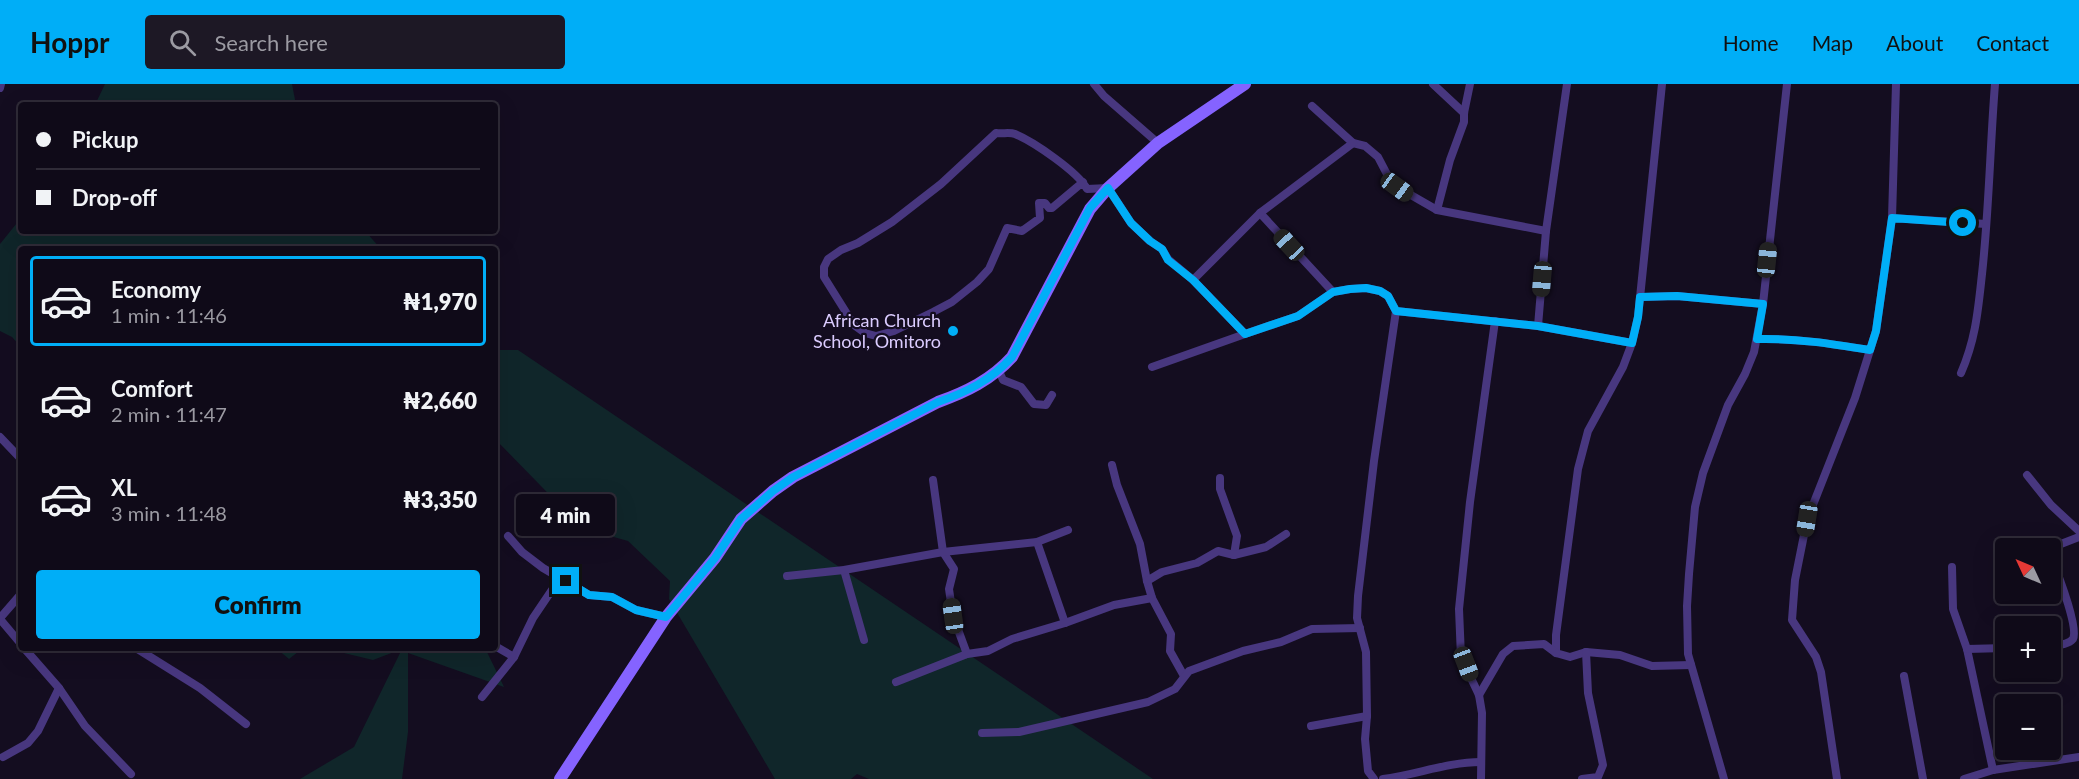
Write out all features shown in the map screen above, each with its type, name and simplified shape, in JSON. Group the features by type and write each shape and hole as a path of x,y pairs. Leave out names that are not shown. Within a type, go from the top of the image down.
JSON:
{"main road":[{"path":"560,779 666,617 715,558 741,519 793,477 938,402 961,394 999,371 1012,357 1090,208 1108,188 1158,143 1245,84"}],"street":[{"path":"1094,84 1104,96 1158,143"},
{"path":"1433,84 1464,113"},
{"path":"1437,210 1450,160 1464,122 1470,84"},
{"path":"1538,326 1546,231 1567,84"},
{"path":"1556,653 1556,635 1578,470 1588,431 1623,367 1638,317 1662,84"},
{"path":"1724,779 1688,654 1687,606 1695,507 1703,473 1716,437 1728,405 1745,374 1757,339 1763,304 1787,84"},
{"path":"1838,779 1821,672 1816,657 1792,620 1794,580 1807,519 1855,398 1876,331 1892,218 1896,84"},
{"path":"1961,373 1972,348 1977,314 1986,224 1995,84"},
{"path":"1312,106 1353,143 1365,146 1378,157 1389,178 1397,187 1437,210 1546,231"},
{"path":"1083,182 1052,208 1045,203 1039,203 1040,218 1022,231 1007,228 989,269 952,302 894,330 876,336 864,333 854,325 843,310 824,277 824,267 828,260 841,250 858,243 892,222 941,184 996,133 1013,133 1070,170 1083,182 1087,189 1108,188 1131,223 1162,249 1168,260 1193,280 1245,334"},
{"path":"1193,280 1260,213 1353,143"},
{"path":"1260,213 1333,292"},
{"path":"1892,218 1986,224"},
{"path":"1152,367 1298,316 1333,292 1366,288 1380,291 1388,296 1396,311 1362,551 1357,618 1366,652 1365,739 1368,771 1374,779 1381,779 1400,777 1451,764 1481,762"},
{"path":"1640,297 1677,296 1763,304"},
{"path":"1396,311 1538,326 1632,343"},
{"path":"1481,779 1482,713 1479,694 1461,657 1460,609 1470,502 1495,321"},
{"path":"1757,339 1778,338 1870,350"},
{"path":"999,371 1003,380 1021,387 1034,404 1046,405 1052,395"},
{"path":"0,437 18,456"},
{"path":"1112,465 1140,544 1152,598 1171,634 1170,651 1184,676"},
{"path":"2027,475 2051,505 2079,531"},
{"path":"1220,478 1220,489 1237,536 1234,555"},
{"path":"933,480 943,552 954,569 949,589 953,616 967,654"},
{"path":"787,576 844,570 943,552 1037,542 1068,530"},
{"path":"1147,581 1162,572 1197,563 1218,551 1234,555 1266,547 1286,534"},
{"path":"508,536 522,552 543,568 589,595 612,597 636,610 666,617"},
{"path":"2061,544 2079,537"},
{"path":"1037,542 1065,624"},
{"path":"1952,567 1953,609 1967,650 1993,770"},
{"path":"844,570 864,640"},
{"path":"482,696 514,657 532,618 561,578"},
{"path":"2061,582 2076,627 2074,638 2061,643"},
{"path":"18,598 0,619 18,640"},
{"path":"896,682 967,654 988,651 1012,639 1065,624 1114,605 1152,598"},
{"path":"982,733 1019,732 1148,702 1175,689 1189,671 1243,651 1281,642 1312,629 1360,628"},
{"path":"1479,694 1503,654 1514,646 1544,644 1556,653 1570,657 1586,652 1620,655 1652,666 1691,665"},
{"path":"498,648 514,657"},
{"path":"1967,650 1995,649"},
{"path":"27,651 59,688 85,726 131,774"},
{"path":"141,651 200,688 246,724"},
{"path":"1582,779 1598,777 1603,765 1588,693 1586,652"},
{"path":"1904,675 1923,779"},
{"path":"1472,680 1487,682"},
{"path":"3,757 28,743 38,730 59,688"},
{"path":"1311,726 1367,716"},
{"path":"1964,779 1993,770 2079,757"}],"green space":[{"path":"105,84 292,84 295,102 96,102"},
{"path":"18,222 18,234 368,234 378,246 18,246 18,344 12,337 0,331 0,244"},
{"path":"498,350 518,350 1153,779 869,779 857,774 851,779 775,779 669,599 670,581 628,541 582,528 498,442"},
{"path":"280,651 299,651 289,659"},
{"path":"336,651 397,651 373,660"},
{"path":"401,651 486,651 504,687 408,653 408,732 402,779 300,779 354,747"}],"place":[{"name":"African Church School, Omitoro","path":"953,331"}],"route":[{"path":"566,581 589,595 612,597 636,610 666,617 715,558 741,519 773,491 793,477 938,402 961,394 991,378 999,371 1012,357 1068,254 1090,208 1108,188 1131,223 1162,249 1168,260 1193,280 1245,334 1298,316 1333,292 1366,288 1380,291 1388,296 1396,311 1538,326 1632,343 1640,297 1677,296 1763,304 1757,339 1778,338 1870,350 1876,331 1892,218 1963,223"}]}
